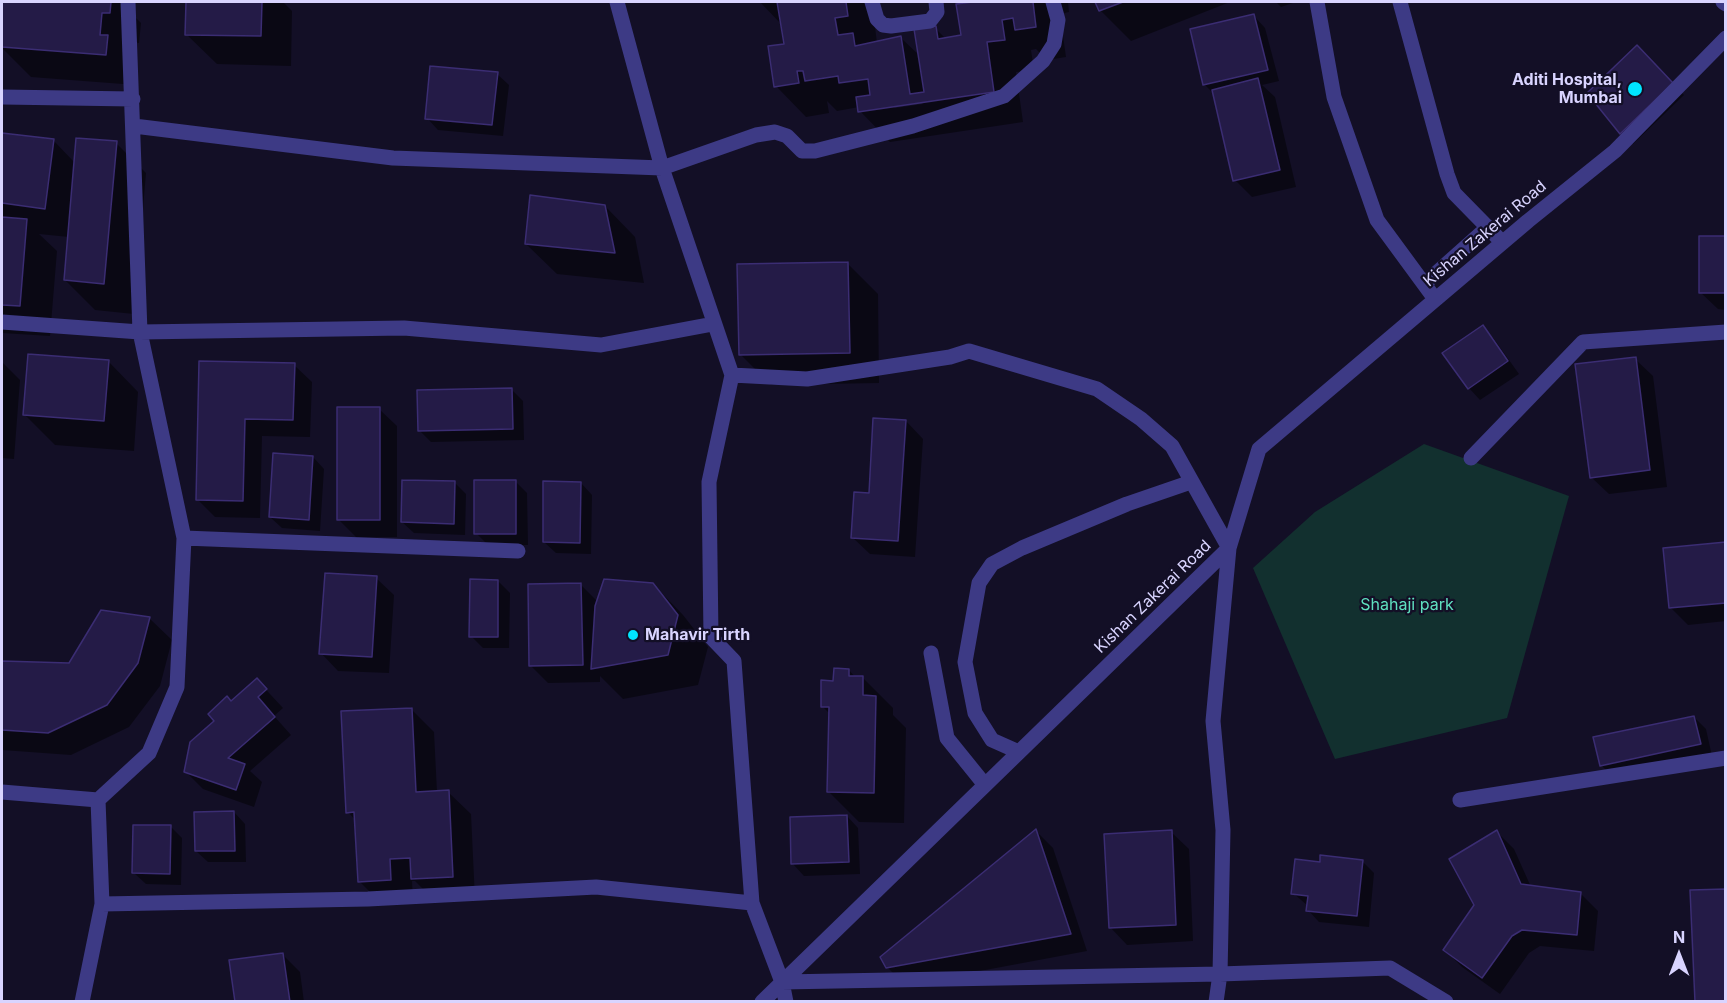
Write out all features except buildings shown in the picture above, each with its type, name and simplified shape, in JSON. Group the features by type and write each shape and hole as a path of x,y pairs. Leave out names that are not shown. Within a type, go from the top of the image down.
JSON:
{"street":[{"path":"2,792 98,800 149,753 177,687 184,538 140,332 128,2"},
{"path":"617,2 663,168 713,324 732,375 709,482 711,637 734,661 752,903 782,982 786,1002"},
{"path":"872,2 877,19 883,25 891,26 930,21 937,12 936,2"},
{"path":"134,126 393,158 663,168 756,135 775,132 787,136 802,151 815,151 913,126 995,99 1023,80 1043,61 1054,44 1058,20 1053,2"},
{"path":"1317,2 1335,97 1377,220 1435,299"},
{"path":"1400,2 1454,193 1502,242"},
{"name":"Kishan Zakerai Road","path":"762,1002 1228,548 1259,449 1502,242 1615,151 1725,38"},
{"path":"2,97 133,99"},
{"path":"1424,284 1488,227"},
{"path":"2,322 140,332 404,328 601,345 713,324"},
{"path":"1471,458 1583,342 1725,332"},
{"path":"732,375 807,379 950,357 969,351 1097,389 1142,419 1172,446 1228,548 1213,721 1223,830 1220,974 1216,1002"},
{"path":"1018,752 992,740 975,713 965,662 979,583 992,564 1022,548 1127,504 1191,482"},
{"path":"184,538 518,551"},
{"path":"931,653 947,738 985,784"},
{"path":"1460,800 1725,758"},
{"path":"82,1002 102,904 98,800"},
{"path":"102,904 368,899 596,887 752,903"},
{"path":"782,982 1220,974 1390,968 1446,1002"}],"green space":[{"name":"Shahaji park","path":"1424,444 1569,496 1507,718 1335,759 1253,568 1315,512"}],"place":[{"name":"Aditi Hospital, Mumbai","path":"1635,89"},
{"name":"Mahavir Tirth","path":"633,635"}]}
